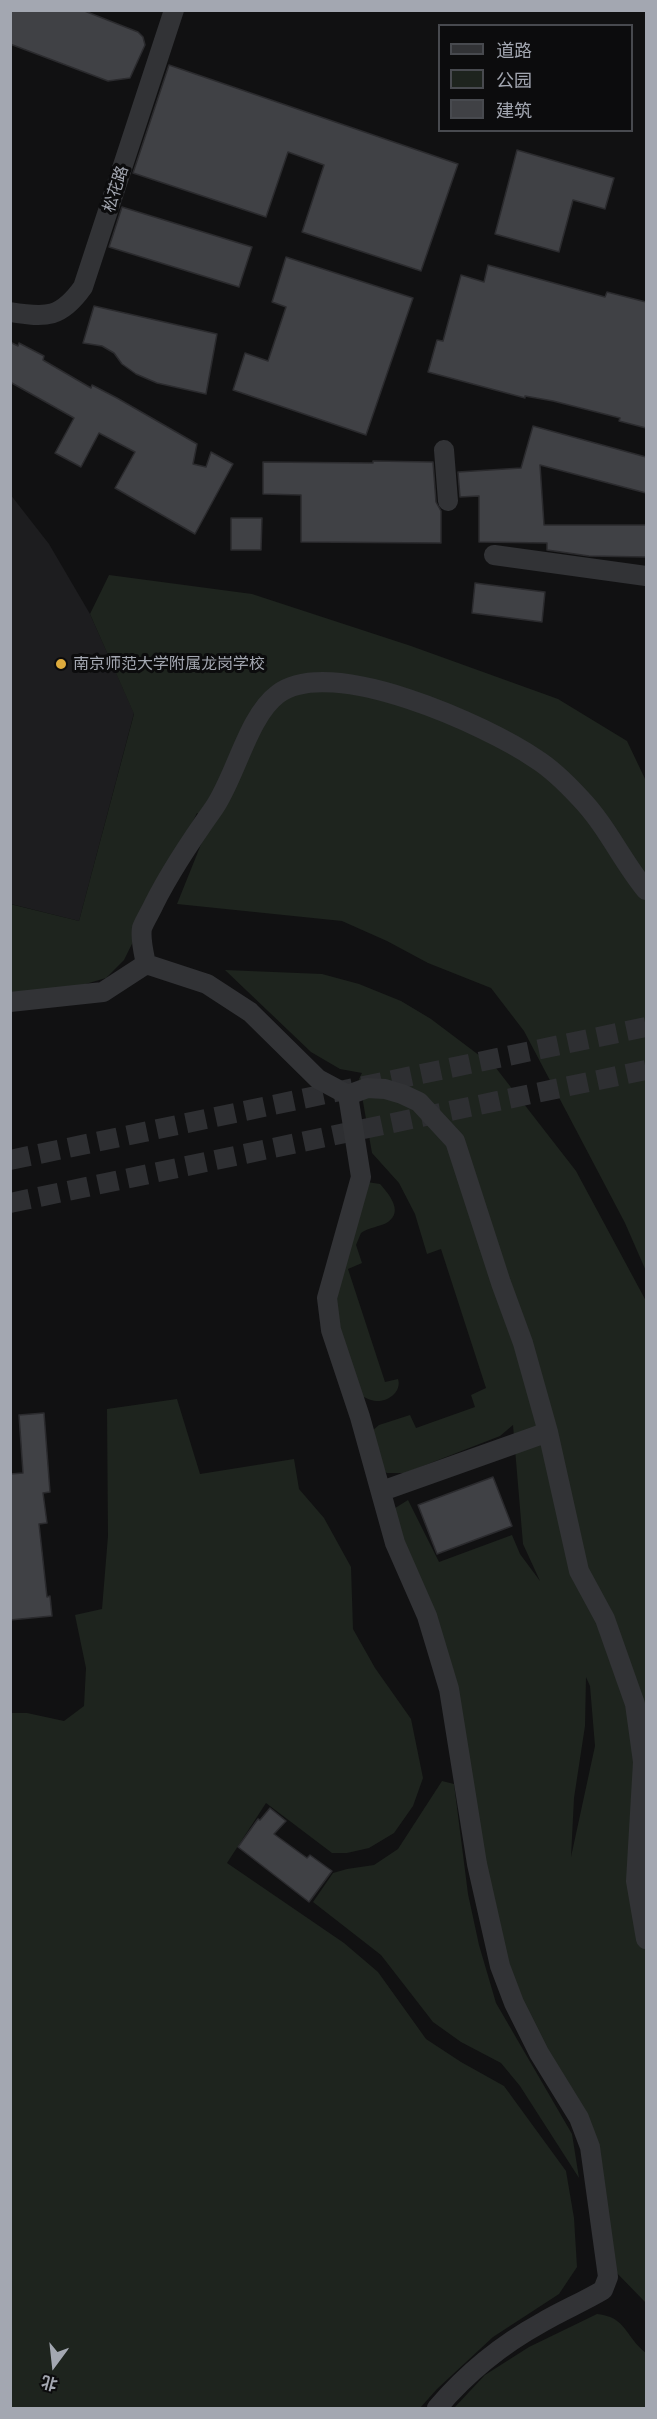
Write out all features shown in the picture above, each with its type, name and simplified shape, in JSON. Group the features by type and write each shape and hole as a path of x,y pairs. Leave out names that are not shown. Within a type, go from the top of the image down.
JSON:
{"street":[{"name":"松花路","path":"10,312 38,317 56,314 72,303 83,287 174,10"},
{"path":"444,450 448,501"},
{"path":"494,555 646,576"},
{"path":"146,964 142,929 164,884 220,799 263,709 279,693 303,685 336,682 388,693 465,720 537,760 581,799 614,842 646,890"},
{"path":"10,1002 103,992 146,964"},
{"path":"146,964 207,984 250,1012 318,1079 348,1095 367,1088 385,1089 402,1094 425,1108 455,1141 523,1343 548,1432 579,1571 605,1619 635,1704 643,1762 636,1881 646,1938"},
{"path":"348,1095 361,1177 327,1298 335,1347 360,1417 395,1543 427,1616 449,1689 477,1864 500,1966 514,2003 539,2053 579,2118 590,2147 608,2277 603,2290 539,2323 489,2358 460,2382 437,2409"},
{"path":"382,1491 548,1432"}],"shaded area":[{"name":"南京师范大学附属龙岗学校","path":"10,494 49,544 90,614 134,713 79,921 11,904"}],"green space":[{"path":"109,575 252,594 411,646 558,699 627,741 646,781 646,1271 625,1223 524,1031 491,988 428,963 342,921 177,904 210,822 197,813 124,960 106,978 72,988 11,994 10,904 79,921 134,714 90,614"},
{"path":"225,970 322,974 359,984 401,1001 431,1019 496,1068 576,1171 646,1301 646,2303 612,2268 598,2161 515,1994 470,1789 392,1510 408,1500 439,1562 512,1535 520,1554 540,1581 523,1544 513,1425 500,1436 405,1473 387,1473 382,1470 372,1431 379,1425 410,1415 416,1428 475,1407 471,1395 486,1388 441,1249 427,1254 415,1214 399,1183 372,1153 359,1079 362,1073 340,1069 311,1052","holes":["586,1677 590,1686 595,1746 571,1857 574,1798 585,1726"]},
{"path":"367,1182 380,1184 395,1208 393,1218 388,1222 361,1233 356,1245 362,1263 348,1269 385,1382 398,1379 399,1383 390,1398 381,1401 361,1396 335,1325 334,1294"},
{"path":"177,1399 200,1474 294,1459 299,1489 324,1518 351,1567 353,1629 375,1668 411,1719 423,1778 413,1806 394,1833 369,1848 347,1853 332,1853 266,1803 227,1863 344,1943 378,1972 426,2039 504,2086 566,2171 574,2218 577,2267 559,2294 493,2337 420,2408 11,2408 11,1713 27,1713 64,1721 84,1706 86,1668 75,1615 102,1609 108,1536 107,1409"},
{"path":"442,1781 454,1784 468,1894 479,1945 496,2003 572,2134 579,2178 520,2086 501,2063 461,2042 433,2022 381,1955 313,1902 333,1873 374,1865 398,1849"},
{"path":"597,2314 620,2323 646,2353 646,2408 454,2408 485,2375 529,2347"}],"building":[{"path":"10,10 82,10 138,32 143,37 145,45 130,78 108,81 10,44"},
{"path":"169,65 458,164 421,271 302,232 324,165 288,152 266,217 133,173"},
{"path":"517,150 614,178 605,209 573,200 559,252 495,234"},
{"path":"122,207 252,247 239,287 109,247"},
{"path":"286,257 413,298 366,435 233,390 245,353 268,361 286,307 272,302"},
{"path":"488,265 605,297 607,292 646,302 646,428 619,421 620,418 553,401 525,396 525,398 428,372 437,340 443,341 461,275 484,282"},
{"path":"94,306 217,334 206,394 157,383 136,374 122,364 114,353 102,346 83,343"},
{"path":"10,342 18,346 19,343 44,356 43,360 91,388 92,385 117,398 197,444 193,464 206,467 211,452 233,464 195,534 115,488 135,452 99,433 81,467 55,453 74,418 10,382"},
{"path":"533,426 646,457 646,493 540,465 544,525 646,525 646,557 589,556 547,550 547,543 479,542 479,496 460,497 458,472 521,468"},
{"path":"373,461 433,462 436,502 441,511 441,543 301,542 301,495 263,494 263,462 373,463"},
{"path":"231,518 262,518 261,550 231,550"},
{"path":"475,583 545,592 542,622 472,613"},
{"path":"44,1413 50,1492 43,1493 47,1523 39,1524 47,1597 50,1596 52,1616 10,1620 10,1474 23,1473 19,1415"},
{"path":"493,1477 512,1526 437,1554 418,1505"},
{"path":"270,1808 286,1821 274,1834 307,1858 310,1855 332,1871 309,1902 238,1847 258,1819 260,1820"}],"tunnel":[{"path":"10,1160 646,1027"},
{"path":"10,1203 646,1070"}],"place":[{"name":"南京师范大学附属龙岗学校","path":"61,664"}]}
